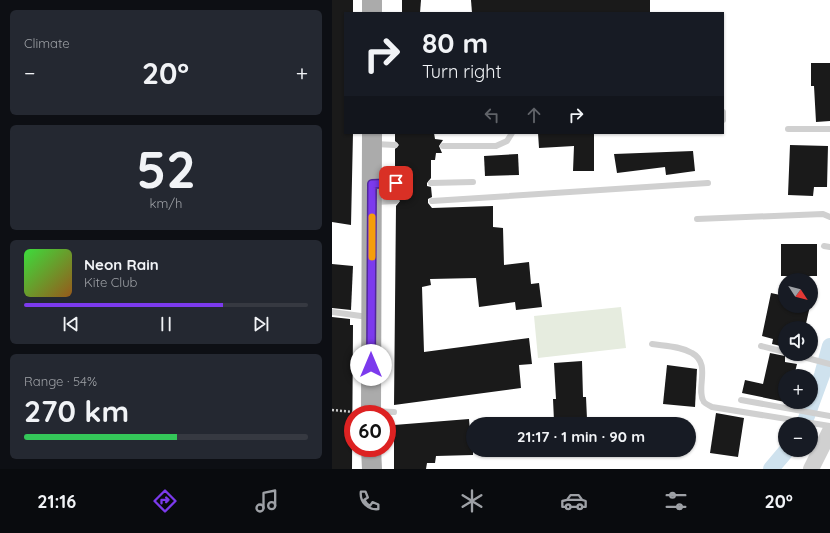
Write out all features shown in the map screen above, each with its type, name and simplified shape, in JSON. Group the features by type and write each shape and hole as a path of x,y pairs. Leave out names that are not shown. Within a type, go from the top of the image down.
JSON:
{"main road":[{"path":"372,0 372,12"},
{"path":"367,405 371,318 372,139"},
{"path":"371,457 372,469"}],"street":[{"path":"811,469 830,431"}],"lane":[{"path":"788,129 830,129"},
{"path":"443,146 496,146 507,141 511,134"},
{"path":"372,139 395,145"},
{"path":"431,183 474,182"},
{"path":"372,193 396,183"},
{"path":"432,200 708,183"},
{"path":"372,193 396,201"},
{"path":"697,220 823,214 830,217"},
{"path":"332,312 371,318"},
{"path":"652,344 680,348 693,354 700,362 703,399 712,407 830,426"},
{"path":"761,346 778,350"},
{"path":"817,361 830,364"},
{"path":"741,400 830,416"}],"path":[{"path":"332,410 344,411"}],"shaded area":[{"path":"621,307 626,348 538,358 534,316"}],"building":[{"path":"332,0 353,0 353,12 344,12 344,134 353,134 351,225 332,222"},
{"path":"402,0 421,0 420,12 402,12"},
{"path":"471,0 650,0 650,12 472,12"},
{"path":"811,63 830,63 830,121 816,122 814,86 811,86"},
{"path":"395,134 434,134 435,139 443,140 439,146 442,153 436,153 435,160 431,160 431,178 427,183 427,186 431,187 432,197 428,199 428,203 432,208 493,206 493,227 503,228 504,265 529,262 531,284 539,283 542,307 516,310 515,302 479,307 476,278 430,279 431,285 422,287 424,352 529,338 532,364 519,365 521,388 394,405 396,206 400,201 396,197 396,188 400,183 400,180 395,179 395,149 399,145 395,141"},
{"path":"538,134 594,134 594,171 573,171 574,146 539,148"},
{"path":"790,145 828,146 827,187 814,187 813,196 788,195"},
{"path":"693,151 695,171 666,175 665,167 617,173 614,154"},
{"path":"518,154 519,175 485,176 484,156"},
{"path":"781,244 817,244 817,273 781,273"},
{"path":"332,264 353,266 351,310 332,308"},
{"path":"771,293 778,294 778,313 808,313 807,321 778,321 778,345 772,344 773,339 762,336"},
{"path":"332,317 350,319 350,325 353,325 352,405 344,405 344,457 352,457 352,469 332,469"},
{"path":"770,353 778,355 778,361 797,364 796,369 778,369 778,401 742,393 745,380 763,384"},
{"path":"582,361 583,397 586,397 587,417 554,417 553,399 556,399 554,363"},
{"path":"667,365 697,369 695,407 663,404"},
{"path":"716,413 744,418 738,457 710,453"},
{"path":"466,419 466,455 436,456 435,463 427,463 426,469 394,469 394,457 396,457 396,425"}],"waterway":[{"path":"807,417 822,375 830,346"},
{"path":"771,469 781,457"}],"slow traffic":[{"path":"372,217 372,257"}],"route":[{"path":"371,365 372,184 396,183"}]}
